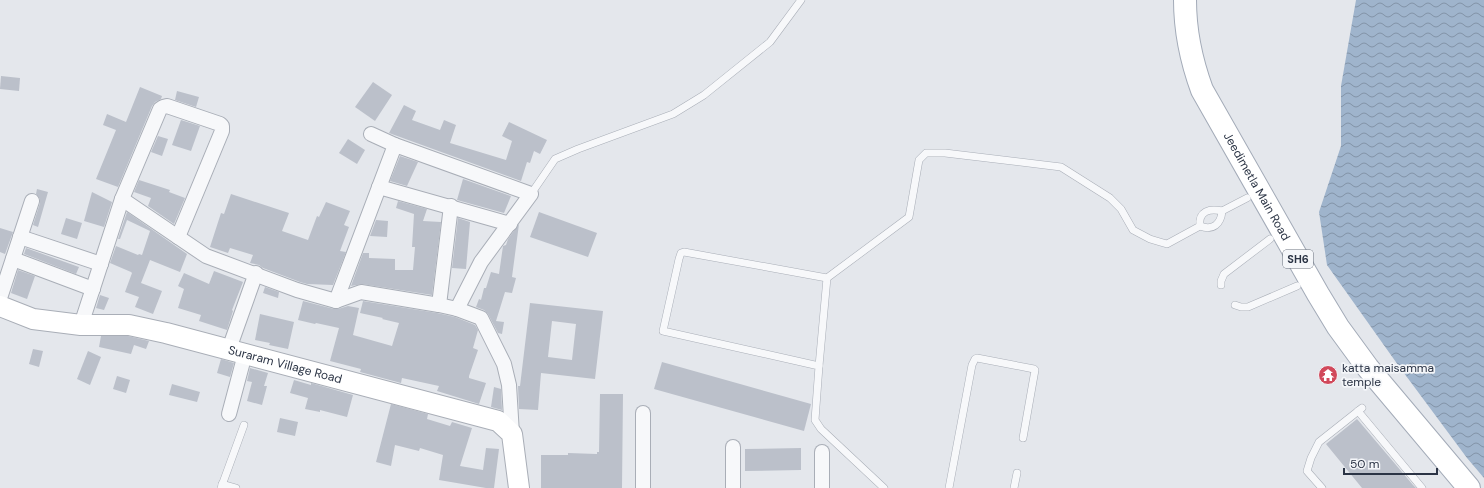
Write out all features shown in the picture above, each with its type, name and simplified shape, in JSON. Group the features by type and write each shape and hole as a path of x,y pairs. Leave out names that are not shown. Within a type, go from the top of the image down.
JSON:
{"main road":[{"name":"Jeedimetla Main Road","path":"1171,0 1176,54 1182,75 1196,107 1297,286 1361,380 1453,488"},
{"name":"Jeedimetla Main Road","path":"1186,0 1189,49 1195,72 1202,90 1318,294 1338,327 1368,368 1469,488"},
{"name":"Suraram Village Road","path":"0,306 33,319 81,325 129,325 166,333 498,421 512,434"},
{"path":"512,434 519,488"}],"street":[{"path":"81,325 122,200 160,109 167,106 222,126 222,131 178,237"},
{"path":"371,134 531,194 481,262 457,309"},
{"path":"336,301 395,144"},
{"path":"379,187 510,224"},
{"path":"122,200 206,256 256,273 297,290 336,301 361,292 439,304 481,318 504,364 509,385 512,434"},
{"path":"0,298 32,201"},
{"path":"439,304 450,206"},
{"path":"20,237 101,264"},
{"path":"13,259 93,289"},
{"path":"229,414 237,352 256,273"},
{"path":"643,413 643,488"},
{"path":"733,448 733,488"},
{"path":"822,452 822,488"}],"lane":[{"path":"531,194 555,159 673,114 704,96 770,42 801,0"},
{"path":"819,366 663,331 681,253 684,252 827,278 909,217 919,160 926,153 945,152 1060,167 1110,198 1121,209 1133,230 1150,239 1167,244 1200,226 1210,228 1218,224 1221,220 1222,211"},
{"path":"1200,226 1199,220 1201,216 1214,209 1222,211 1247,198"},
{"path":"1221,285 1221,280 1224,274 1270,239"},
{"path":"827,278 815,420 821,429 884,488"},
{"path":"1235,305 1248,307 1297,286"},
{"path":"949,488 974,359 977,358 1035,370 1023,438"},
{"path":"1322,488 1308,472 1311,458 1319,442 1360,410 1422,488"},
{"path":"236,488 222,486 244,425"},
{"path":"1014,488 1017,473"}],"water":[{"path":"1356,0 1484,0 1484,478 1467,458 1398,365 1327,265 1319,212 1341,146 1341,86"}],"building":[{"path":"1,76 20,78 19,91 0,89"},
{"path":"373,82 392,95 375,121 355,107"},
{"path":"140,87 162,96 161,99 155,102 152,106 118,187 96,179 116,130 103,125 107,114 126,122"},
{"path":"177,91 199,97 196,107 175,100"},
{"path":"404,105 416,111 412,120 440,130 444,120 456,125 450,143 506,160 512,141 502,136 509,122 547,140 540,154 534,151 530,163 527,162 521,181 389,133"},
{"path":"181,120 200,126 191,151 172,145"},
{"path":"158,136 168,139 162,156 151,152"},
{"path":"348,139 365,150 357,164 339,153"},
{"path":"400,156 418,162 407,186 390,181"},
{"path":"463,179 511,196 504,213 457,200"},
{"path":"139,180 170,190 169,192 185,198 174,224 148,206 151,198 134,192"},
{"path":"37,189 48,192 38,227 33,225 40,203 40,199 36,194"},
{"path":"92,192 112,202 104,227 84,221"},
{"path":"231,194 289,213 282,231 308,240 317,216 319,217 326,202 350,211 344,225 349,227 340,251 346,252 333,285 307,284 300,282 263,268 259,265 250,263 253,255 230,248 228,253 210,247 221,213 224,214"},
{"path":"398,201 427,209 423,221 441,222 432,295 362,284 351,286 363,253 369,253 369,258 395,259 395,270 413,270 415,247 412,247 414,214 396,208"},
{"path":"127,212 187,254 180,272 150,260 141,283 162,291 153,314 135,307 139,297 125,292 132,273 110,263 116,246 138,255 142,255 150,231 127,220 120,239 118,239"},
{"path":"539,212 597,233 588,257 530,237"},
{"path":"66,218 82,223 77,239 61,234"},
{"path":"458,218 470,222 466,269 452,268"},
{"path":"376,220 388,221 387,237 370,236"},
{"path":"519,224 512,277 516,278 512,293 505,292 496,321 504,322 502,334 498,333 488,314 484,310 476,307 479,299 481,300 484,288 486,288 491,272 499,274 503,246 506,245 508,239"},
{"path":"0,228 13,232 5,254 0,252"},
{"path":"26,248 79,267 76,274 24,254"},
{"path":"18,270 35,276 27,299 11,293"},
{"path":"214,271 243,282 232,310 233,311 227,330 199,321 201,315 178,308 184,289 178,286 184,273 209,284"},
{"path":"265,287 279,292 278,298 263,293"},
{"path":"100,295 109,298 104,310 96,308"},
{"path":"303,301 334,309 348,306 359,308 353,335 392,346 399,323 360,313 363,301 437,313 455,317 475,325 478,330 473,348 478,350 469,378 486,383 479,404 437,391 439,386 402,378 401,383 360,372 361,369 330,361 339,328 298,320"},
{"path":"530,303 603,311 595,379 541,373 538,410 519,409 518,386 520,386","holes":["552,321 576,324 572,360 548,357"]},
{"path":"260,314 294,322 288,349 255,340"},
{"path":"101,336 128,336 149,341 146,349 134,345 131,354 99,347"},
{"path":"33,349 43,351 39,367 29,364"},
{"path":"88,351 101,357 90,385 77,379"},
{"path":"221,359 234,363 230,377 217,373"},
{"path":"662,362 811,404 804,431 654,389"},
{"path":"250,368 268,373 264,386 267,386 262,405 247,401 252,382 247,381"},
{"path":"117,376 130,380 126,393 113,389"},
{"path":"294,380 311,385 311,383 353,395 347,417 320,410 320,412 305,409 308,398 290,393"},
{"path":"172,384 200,392 197,402 169,395"},
{"path":"494,387 501,389 502,410 491,407"},
{"path":"600,394 623,394 622,488 541,488 541,455 568,455 568,453 597,454 597,452 599,452"},
{"path":"391,404 428,414 427,419 450,426 452,422 472,428 460,466 483,470 486,448 499,449 494,488 439,480 443,455 420,448 419,451 395,445 391,466 376,462"},
{"path":"280,418 298,422 295,436 277,432"},
{"path":"1357,419 1416,488 1362,488 1326,444"},
{"path":"801,448 801,470 745,471 745,449"}],"place":[{"name":"katta maisamma temple","path":"1328,375"}]}
